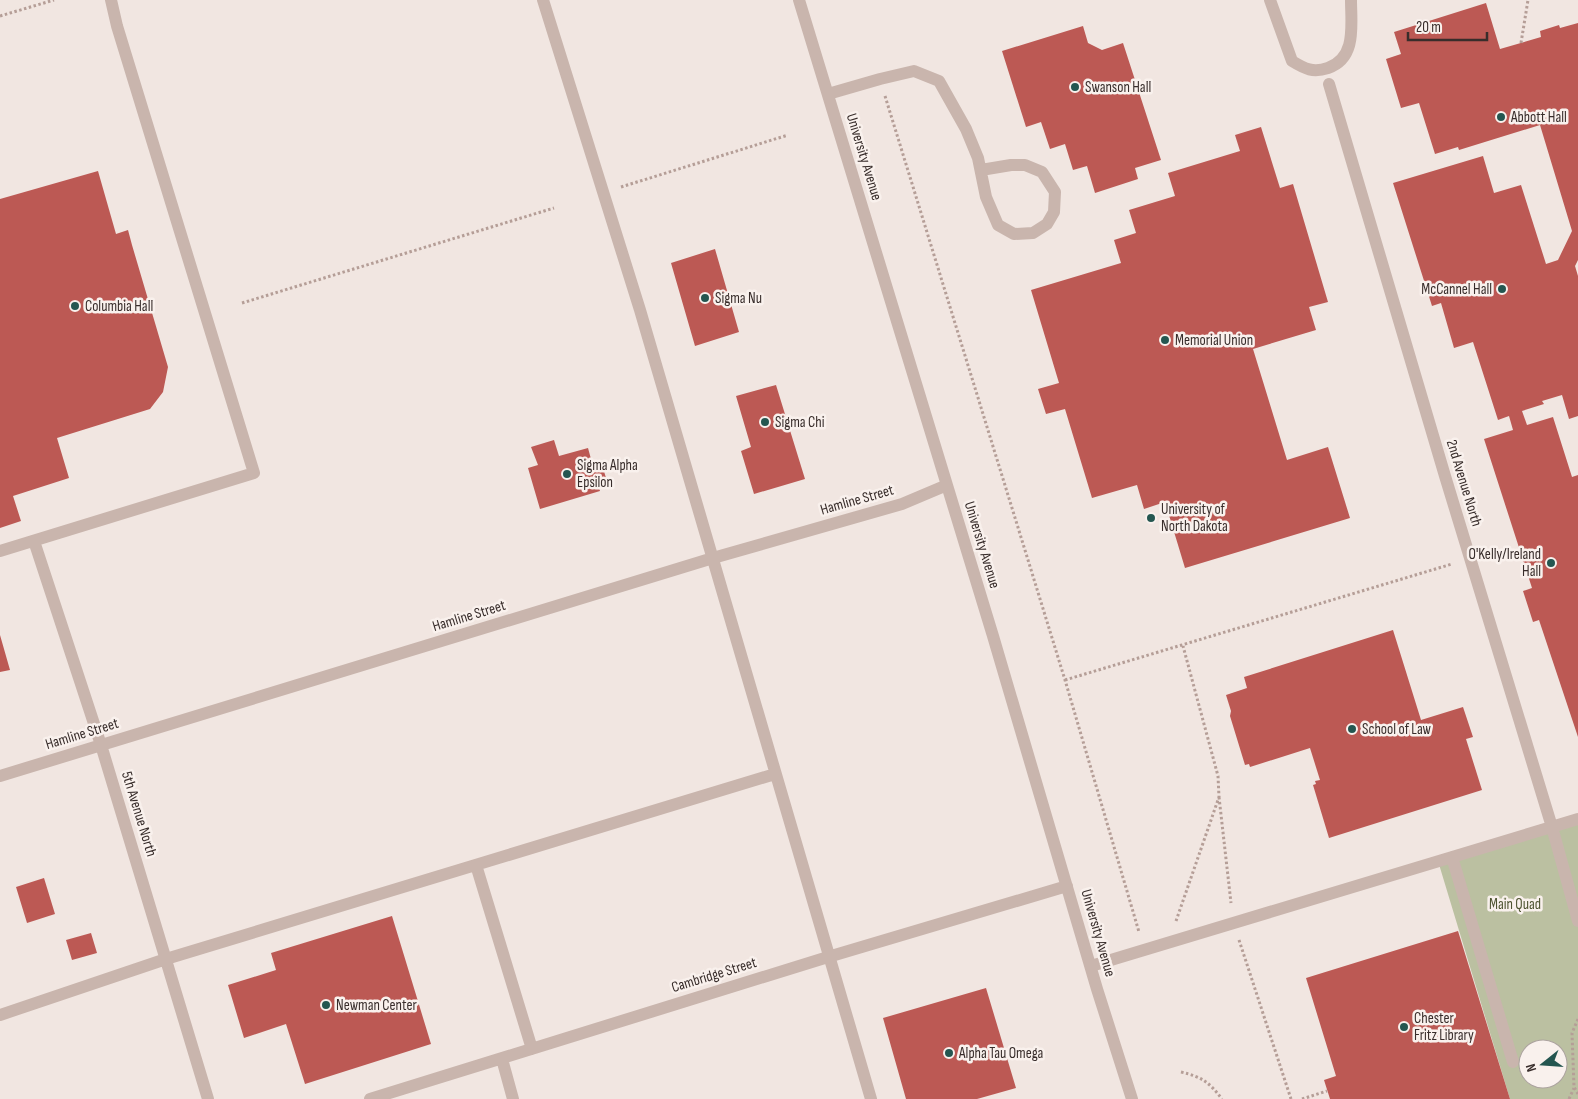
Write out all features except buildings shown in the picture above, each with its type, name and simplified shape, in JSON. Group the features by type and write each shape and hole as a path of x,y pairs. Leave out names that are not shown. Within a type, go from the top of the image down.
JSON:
{"street":[{"path":"0,551 254,473 117,26 111,0"},
{"path":"543,0 713,558 871,1099"},
{"name":"University Avenue","path":"799,0 1132,1099"},
{"path":"1270,0 1292,61 1306,70 1322,70 1336,65 1346,56 1351,39 1351,0"},
{"path":"828,94 914,71 939,81 966,129 978,158 986,197 998,225 1014,234 1033,233 1047,224 1054,212 1055,192 1042,172 1025,165 1011,165 981,170"},
{"name":"2nd Avenue North","path":"1328,84 1552,827 1578,921"},
{"name":"Hamline Street","path":"0,776 713,558 902,504 947,486"},
{"name":"5th Avenue North","path":"34,541 101,745 208,1099"},
{"path":"0,1014 166,959 775,774"},
{"path":"1091,966 1578,819"},
{"path":"1452,857 1513,1062"},
{"path":"476,865 532,1049"},
{"name":"Cambridge Street","path":"370,1099 828,957 1067,886"},
{"path":"502,1059 513,1099"}],"path":[{"path":"0,16 54,0"},
{"path":"1521,43 1528,0"},
{"path":"880,79 1064,680 1144,950"},
{"path":"603,192 788,135"},
{"path":"242,303 554,208"},
{"path":"1064,680 1470,559"},
{"path":"1183,646 1218,776 1233,923 1291,1099"},
{"path":"1169,943 1219,796"},
{"path":"1569,1099 1574,1088 1572,1034 1578,1019"},
{"path":"1181,1072 1196,1076 1211,1085 1222,1099"},
{"path":"1574,1088 1578,1094"},
{"path":"1302,1099 1328,1091"}],"green space":[{"name":"Main Quad","path":"1578,819 1578,1099 1510,1099 1438,861"}],"place":[{"name":"Swanson Hall","path":"1075,87"},
{"name":"Abbott Hall","path":"1501,117"},
{"name":"McCannel Hall","path":"1502,289"},
{"name":"Sigma Nu","path":"705,298"},
{"name":"Columbia Hall","path":"75,306"},
{"name":"Memorial Union","path":"1165,340"},
{"name":"Sigma Chi","path":"765,422"},
{"name":"Sigma Alpha Epsilon","path":"567,474"},
{"name":"University of North Dakota","path":"1151,518"},
{"name":"O'Kelly/Ireland Hall","path":"1551,563"},
{"name":"School of Law","path":"1352,729"},
{"name":"Newman Center","path":"326,1005"},
{"name":"Chester Fritz Library","path":"1404,1027"},
{"name":"Alpha Tau Omega","path":"949,1053"}]}
